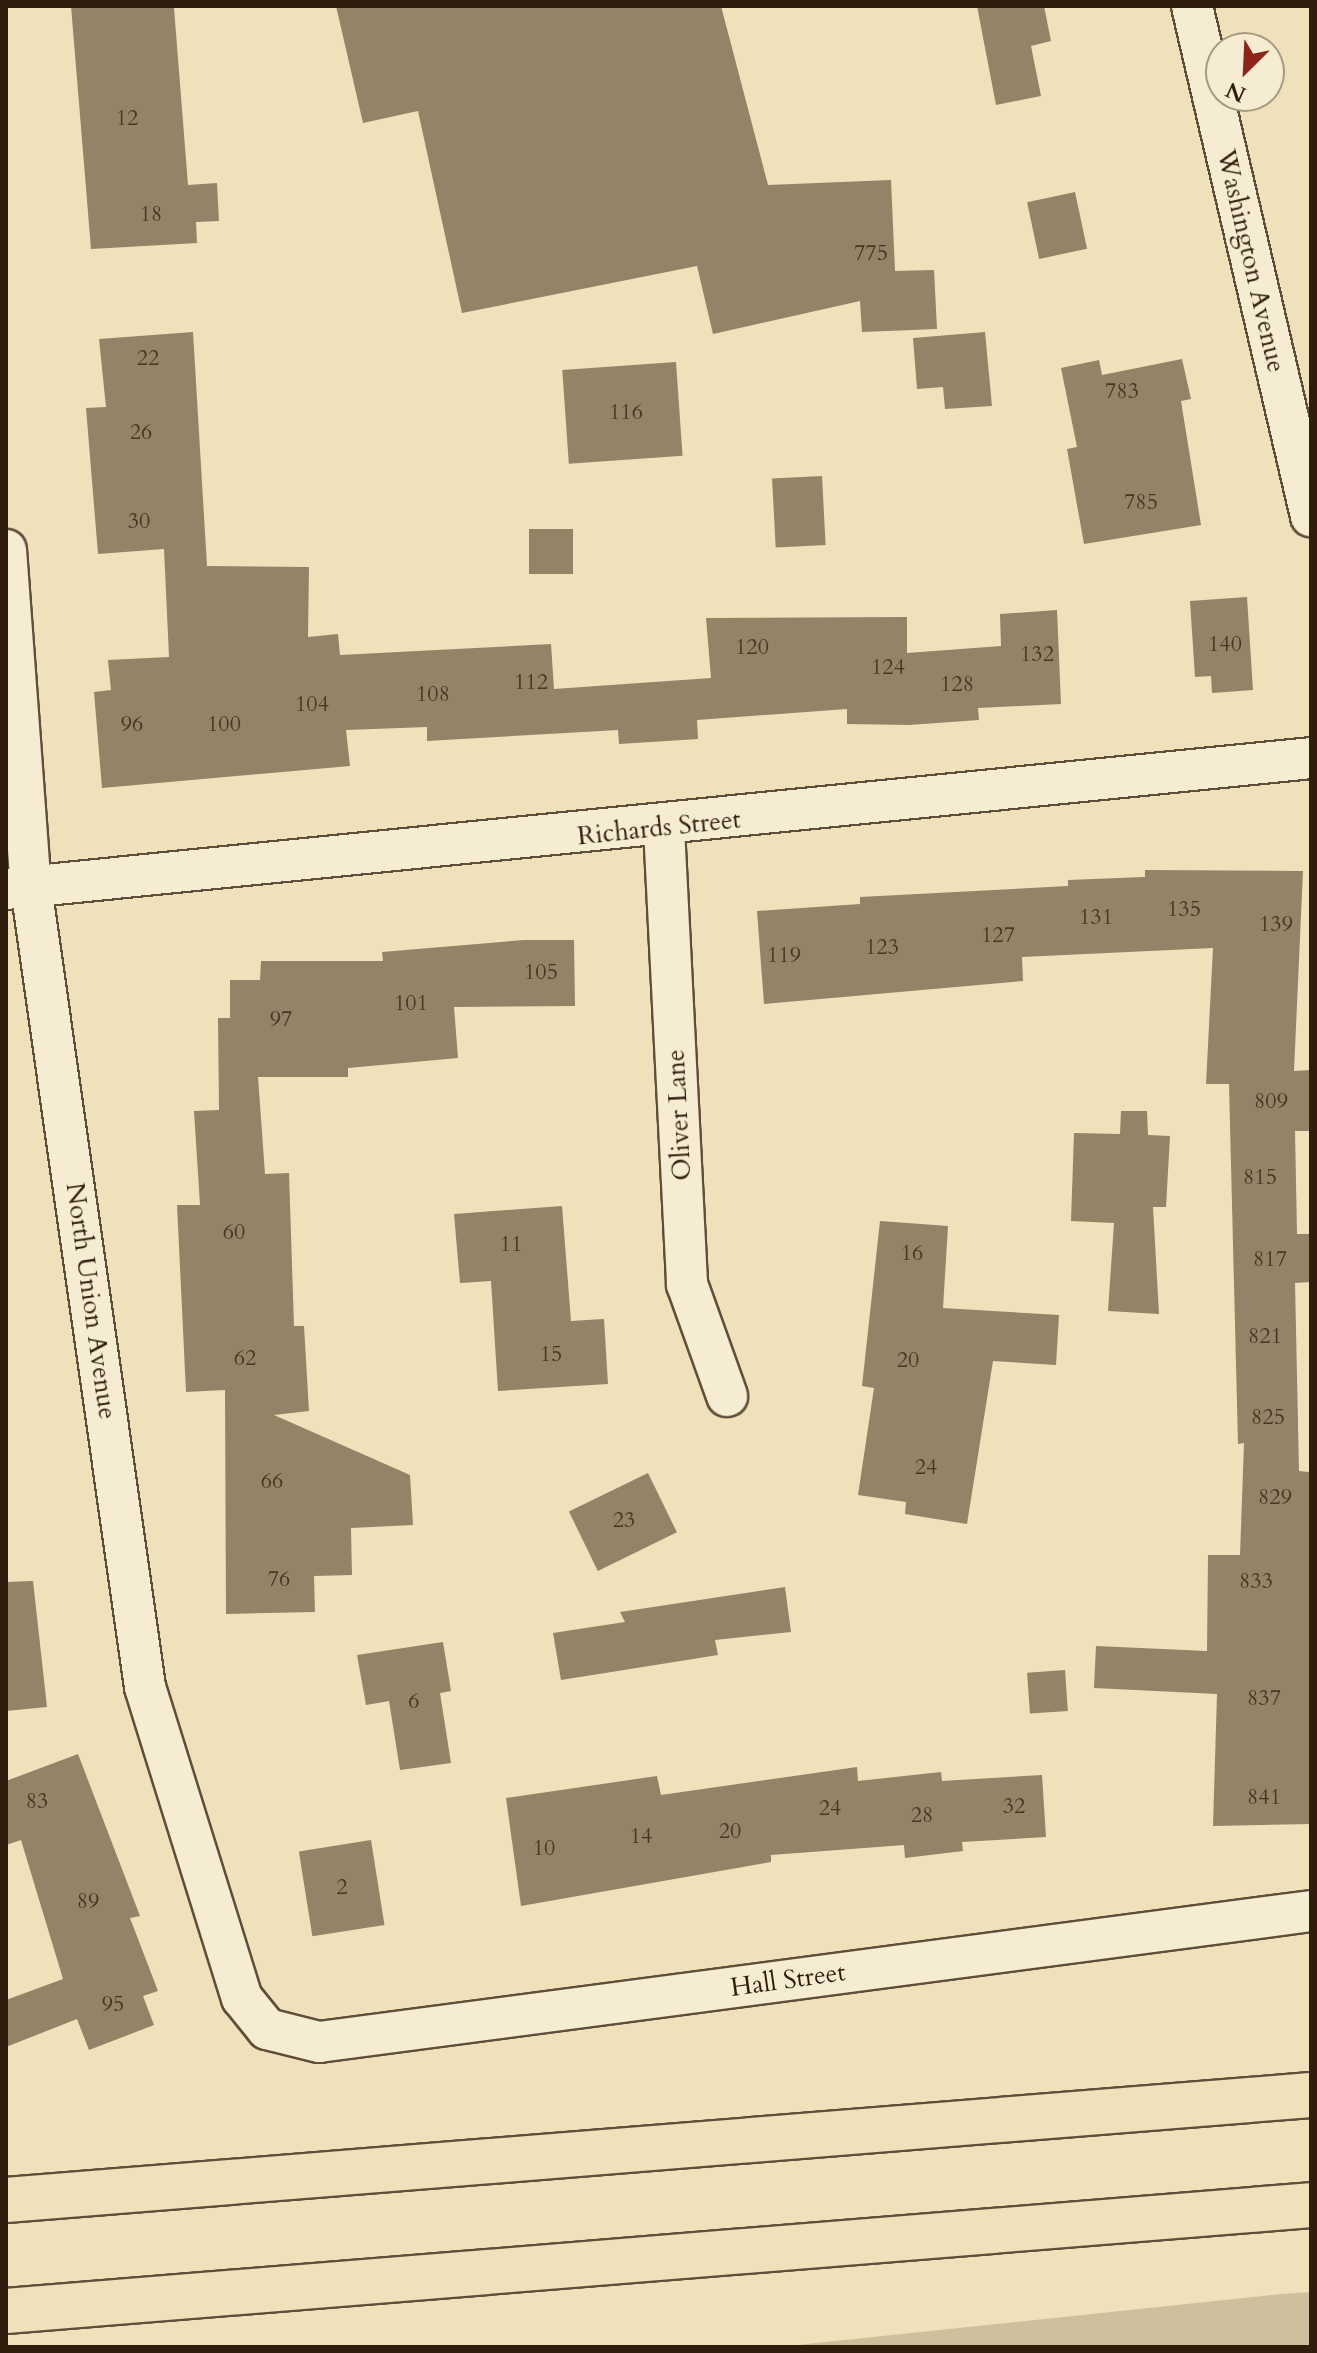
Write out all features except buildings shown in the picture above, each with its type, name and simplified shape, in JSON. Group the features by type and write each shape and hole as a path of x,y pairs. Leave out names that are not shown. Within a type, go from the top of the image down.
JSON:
{"highway":[{"path":"6,2200 1311,2095"},
{"path":"6,2311 1311,2205"}],"street":[{"name":"Washington Avenue","path":"1192,6 1311,516"},
{"name":"North Union Avenue","path":"6,550 19,888 145,1687 242,1998 267,2029"},
{"name":"Richards Street","path":"19,888 664,828 1311,758"},
{"name":"Oliver Lane","path":"664,828 687,1284 727,1396"},
{"name":"Hall Street","path":"267,2029 319,2042 1311,1911"}],"shaded area":[{"path":"1311,2292 1311,2347 778,2347 1281,2294"}]}
